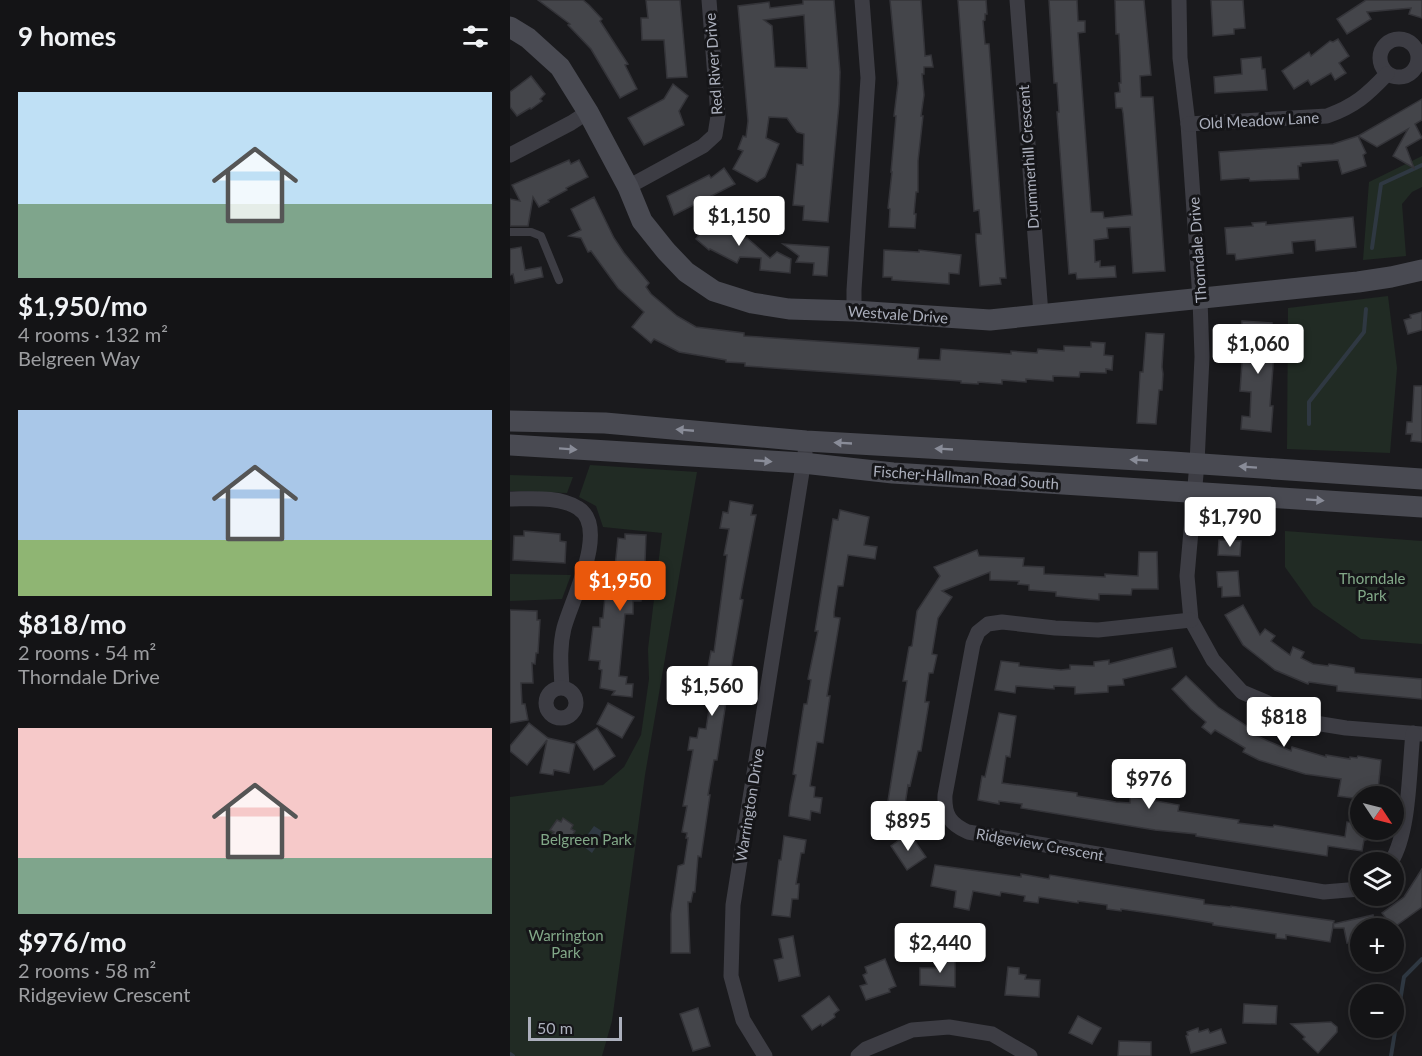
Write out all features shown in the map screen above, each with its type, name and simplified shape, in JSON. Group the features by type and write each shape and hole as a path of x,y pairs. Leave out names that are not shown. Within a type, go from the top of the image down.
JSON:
{"main road":[{"name":"Westvale Drive","path":"510,27 528,38 560,67 588,112 628,187 642,221 666,251 686,272 714,291 752,303 789,309 990,320 1369,280 1422,270"},
{"name":"Fischer-Hallman Road South","path":"510,421 605,423 806,441 1197,463 1422,479"},
{"name":"Fischer-Hallman Road South","path":"510,445 803,464 893,473 1422,507"}],"street":[{"name":"Red River Drive","path":"628,187 703,146 715,135 718,116 709,0"},
{"path":"854,311 868,78 862,0"},
{"name":"Drummerhill Crescent","path":"1017,0 1041,314"},
{"name":"Thorndale Drive","path":"1179,0 1180,57 1188,124 1202,357 1197,463 1187,576 1191,620 1213,660 1242,692 1315,723 1418,734"},
{"name":"Old Meadow Lane","path":"1188,124 1327,116 1347,109 1364,98 1387,74"},
{"path":"510,155 588,112"},
{"name":"Warrington Drive","path":"765,1056 743,1020 731,976 733,905 806,441"},
{"path":"510,499 562,501 579,508 589,521 588,557 564,628 560,651 562,687"},
{"name":"Ridgeview Crescent","path":"1191,620 1098,630 1002,622 988,624 978,632 973,644 945,795 944,808 948,817 955,826 968,832 1324,892 1350,890"},
{"path":"1396,852 1404,821 1418,734"},
{"path":"858,1056 866,1049 912,1030 949,1027 992,1034 1030,1056"}],"lane":[{"path":"510,232 531,232 541,236 559,280"}],"green space":[{"path":"1422,156 1422,187 1412,192 1402,204 1406,256 1363,260 1369,182"},
{"path":"1388,296 1397,368 1390,453 1287,449 1288,308"},
{"path":"590,465 697,472 645,775 612,1021 602,1056 510,1056 510,797 603,785 624,767 641,735 649,679 648,649 662,533 603,527 596,506 579,497"},
{"path":"510,475 573,477 567,493 510,491"},
{"name":"Thorndale Park","path":"1285,531 1422,541 1422,644 1361,639 1313,606 1285,567"},
{"path":"510,574 571,575 562,599 510,601"}],"shaded area":[{"path":"594,826 605,833 592,853 579,843"}],"building":[{"path":"538,0 583,0 589,5 602,19 600,21 628,64 625,65 637,89 620,98 591,49 568,25 570,24"},
{"path":"646,0 680,0 687,77 667,78 664,40 642,40 641,18 648,18"},
{"path":"803,0 834,0 840,72 828,222 803,220 804,206 793,205 797,164 803,165 804,134 797,132 787,118 769,117 766,138 779,144 765,177 757,182 733,169 743,151 738,149 743,136 746,137 748,121 738,6 769,2 770,8 803,4","holes":["804,15 807,68 775,67 772,26 764,20"]},
{"path":"890,0 921,0 925,56 931,55 933,67 924,67 924,74 922,74 924,95 918,161 918,192 916,192 914,214 916,214 915,228 889,227 890,209 888,208 898,83"},
{"path":"958,0 986,0 987,14 983,21 985,44 989,44 1006,278 1000,278 1001,284 980,286 976,234 981,234 979,210 974,211"},
{"path":"1049,0 1077,0 1078,21 1085,21 1085,32 1078,33 1091,212 1103,212 1104,218 1132,215 1123,113 1122,108 1116,108 1115,93 1120,92 1119,83 1121,83 1115,0 1144,0 1151,75 1140,76 1141,97 1153,97 1165,271 1133,273 1130,227 1107,228 1108,238 1094,240 1095,262 1100,261 1100,267 1115,266 1116,277 1077,279 1076,273 1069,274 1057,112 1059,112 1057,83 1054,83"},
{"path":"1211,0 1243,0 1245,28 1234,29 1234,34 1213,36"},
{"path":"1366,0 1422,0 1422,18 1409,14 1411,8 1367,12 1371,19 1347,34 1337,19"},
{"path":"1338,39 1349,56 1339,63 1346,73 1335,80 1331,73 1311,85 1308,80 1294,89 1282,71 1309,52 1311,56 1330,41"},
{"path":"1261,57 1267,90 1215,93 1214,77 1242,74 1241,59"},
{"path":"531,76 545,94 540,99 542,101 517,116 510,107 510,92"},
{"path":"673,84 688,96 679,111 684,125 644,145 628,118 664,99"},
{"path":"1422,99 1422,120 1415,124 1422,138 1406,147 1414,168 1393,156 1408,129 1377,147 1358,136"},
{"path":"1358,136 1366,153 1363,155 1366,166 1342,174 1338,160 1301,163 1301,166 1298,166 1299,179 1221,180 1219,152 1333,144"},
{"path":"569,160 571,164 579,160 588,177 566,188 567,190 539,207 533,197 528,226 510,226 510,199 520,201 512,185"},
{"path":"724,168 735,184 674,215 667,196 709,175 711,178"},
{"path":"594,197 614,238 649,283 646,287 651,294 677,316 696,327 744,333 744,336 919,348 918,359 940,360 941,349 1011,354 1011,351 1037,353 1038,349 1064,351 1064,346 1091,347 1091,342 1105,343 1104,355 1113,356 1112,370 1106,369 1106,373 1080,372 1079,377 1053,376 1053,381 1026,379 1026,382 1002,380 1002,384 978,382 978,384 745,366 745,363 726,362 726,360 679,352 654,339 651,343 632,327 644,312 618,288 591,251 588,252 581,238 569,236 581,230 571,209"},
{"path":"715,215 719,215 728,223 726,227 738,233 735,237 747,238 770,258 777,252 791,259 790,273 760,270 761,258 740,257 737,263 709,250 696,239"},
{"path":"1353,217 1356,247 1316,251 1315,240 1292,242 1293,253 1236,260 1235,254 1227,254 1225,228 1253,226 1252,223 1266,222 1266,225"},
{"path":"783,244 829,247 827,276 813,275 814,263 796,262 799,256"},
{"path":"521,247 525,270 541,267 543,277 515,283 513,274 510,275 510,249"},
{"path":"884,250 919,252 919,250 961,255 959,274 949,273 949,284 892,280 892,277 883,277"},
{"path":"1422,312 1422,330 1408,334 1404,320 1411,318 1410,315"},
{"path":"1242,321 1272,323 1270,353 1274,353 1270,406 1273,406 1271,432 1241,429 1242,416 1250,417 1251,392 1240,391 1244,335 1241,335"},
{"path":"1146,333 1164,334 1162,390 1159,390 1156,424 1137,423 1140,372 1143,372"},
{"path":"1414,386 1422,386 1422,442 1411,441 1412,434 1406,434 1407,422 1412,422"},
{"path":"730,501 753,505 751,515 756,515 740,599 743,600 731,668 729,667 726,689 728,689 717,760 714,760 708,795 710,795 701,857 698,856 695,892 693,892 691,902 688,902 690,953 671,953 671,914 678,866 684,864 688,838 686,838 687,833 682,832 687,806 683,806 693,750 688,750 690,737 697,738 699,728 706,729 710,703 706,702 708,695 704,690 711,651 714,652 727,555 724,555 729,529 720,528 723,512 728,513"},
{"path":"840,510 869,517 864,545 877,547 875,559 848,555 843,586 838,586 834,617 840,618 827,696 830,696 823,743 817,742 810,786 815,787 814,797 822,798 820,813 811,811 810,820 789,816 796,775 793,774 804,704 807,704 811,680 808,679 818,631 815,631 833,519 838,520"},
{"path":"524,531 560,534 560,541 566,542 565,563 513,560 514,536 524,536"},
{"path":"625,534 646,535 645,562 648,562 646,587 642,587 641,601 633,601 633,614 625,614 619,676 627,677 626,684 633,684 632,697 612,695 615,691 600,688 602,670 599,669 600,661 589,660 593,627 600,627 605,596 612,596 618,538 625,539"},
{"path":"1219,540 1241,541 1240,556 1218,555"},
{"path":"977,550 979,556 1024,558 1023,566 1044,567 1044,574 1105,577 1105,574 1138,576 1139,552 1157,552 1158,589 1132,589 1131,595 1099,594 1099,600 1056,596 1056,592 1029,590 1029,585 1018,584 1019,581 990,580 990,572 942,591 952,597 938,618 932,654 937,655 933,673 929,673 925,702 929,702 921,751 918,751 910,786 908,785 905,805 909,806 906,824 885,820 907,681 903,681 909,647 912,646 917,611 940,576 934,567"},
{"path":"1238,571 1240,596 1222,597 1222,587 1218,587 1217,572"},
{"path":"1243,605 1260,635 1265,629 1275,636 1271,641 1290,655 1293,647 1304,652 1301,658 1313,664 1354,668 1355,673 1422,679 1422,699 1337,691 1337,686 1309,682 1308,684 1275,670 1243,645 1225,615"},
{"path":"510,610 537,611 537,620 540,620 538,653 536,653 535,664 532,663 533,683 521,683 522,704 525,704 528,720 510,723"},
{"path":"1172,648 1176,667 1123,679 1124,685 1108,686 1108,692 1075,694 1075,687 1054,686 1054,689 1016,686 1015,693 995,690 1001,661 1019,663 1019,666 1061,670 1070,669 1070,665 1094,666 1094,662 1109,660 1109,664"},
{"path":"1186,676 1218,707 1251,729 1249,732 1291,751 1292,747 1326,757 1326,755 1350,759 1350,757 1357,758 1358,756 1381,760 1378,786 1350,786 1350,798 1338,796 1341,779 1305,774 1259,760 1243,752 1245,748 1215,730 1211,734 1202,727 1206,722 1172,689"},
{"path":"608,703 634,717 622,738 597,724"},
{"path":"999,713 1016,716 1010,757 1006,756 1002,783 1077,793 1077,796 1116,802 1130,803 1130,797 1145,799 1179,805 1178,811 1239,820 1238,823 1273,827 1274,825 1345,837 1347,822 1350,822 1350,840 1364,840 1362,851 1328,846 1327,856 1021,808 1022,804 999,801 999,804 978,800 982,776 985,777"},
{"path":"529,723 548,738 575,744 569,773 554,770 553,775 540,773 547,740 527,765 510,751 510,746"},
{"path":"597,728 615,756 594,770 576,742"},
{"path":"563,818 573,825 571,829 575,831 568,842 564,839 562,843 551,836 554,832 550,830 557,820 561,822"},
{"path":"909,833 926,857 907,870 891,846"},
{"path":"784,836 806,840 804,853 801,853 796,884 799,884 798,899 792,899 790,917 772,915"},
{"path":"935,865 1021,877 1021,874 1049,879 1050,875 1204,900 1204,904 1334,921 1330,942 1286,935 1286,939 1276,938 1276,934 1170,916 1107,909 1107,905 1078,901 1078,903 1039,897 1038,903 1024,901 1025,896 1001,892 1000,896 973,891 969,910 954,907 956,891 931,886"},
{"path":"1422,869 1422,907 1404,920 1404,918 1386,918 1382,913 1392,906 1404,906 1404,897"},
{"path":"1350,920 1350,942 1347,943 1344,928 1334,928 1333,924"},
{"path":"793,936 800,976 779,981 774,960 783,958 779,939"},
{"path":"940,958 955,958 955,987 920,985 920,968 940,968"},
{"path":"885,959 896,986 889,989 890,992 866,1000 860,986 867,984 863,975 867,973 865,967"},
{"path":"1008,967 1019,968 1019,974 1026,975 1025,979 1040,980 1039,997 1005,995"},
{"path":"829,996 839,1010 834,1014 835,1017 812,1030 802,1016"},
{"path":"1244,1004 1277,1006 1276,1024 1243,1023"},
{"path":"698,1008 710,1046 693,1051 680,1014"},
{"path":"1078,1016 1101,1028 1092,1044 1069,1033"},
{"path":"1331,1022 1337,1027 1337,1032 1318,1053 1291,1024"},
{"path":"1198,1028 1199,1032 1208,1029 1210,1033 1221,1029 1226,1043 1191,1053 1187,1032"},
{"path":"1119,1041 1151,1042 1151,1056 1118,1056"}],"waterway":[{"path":"1372,248 1381,184 1422,165"},
{"path":"1309,424 1309,402 1364,332 1366,309"},
{"path":"1391,1056 1404,977 1422,959"}],"park label":[{"name":"Belgreen Park","path":"586,839"},
{"name":"Warrington Park","path":"566,944"}]}
